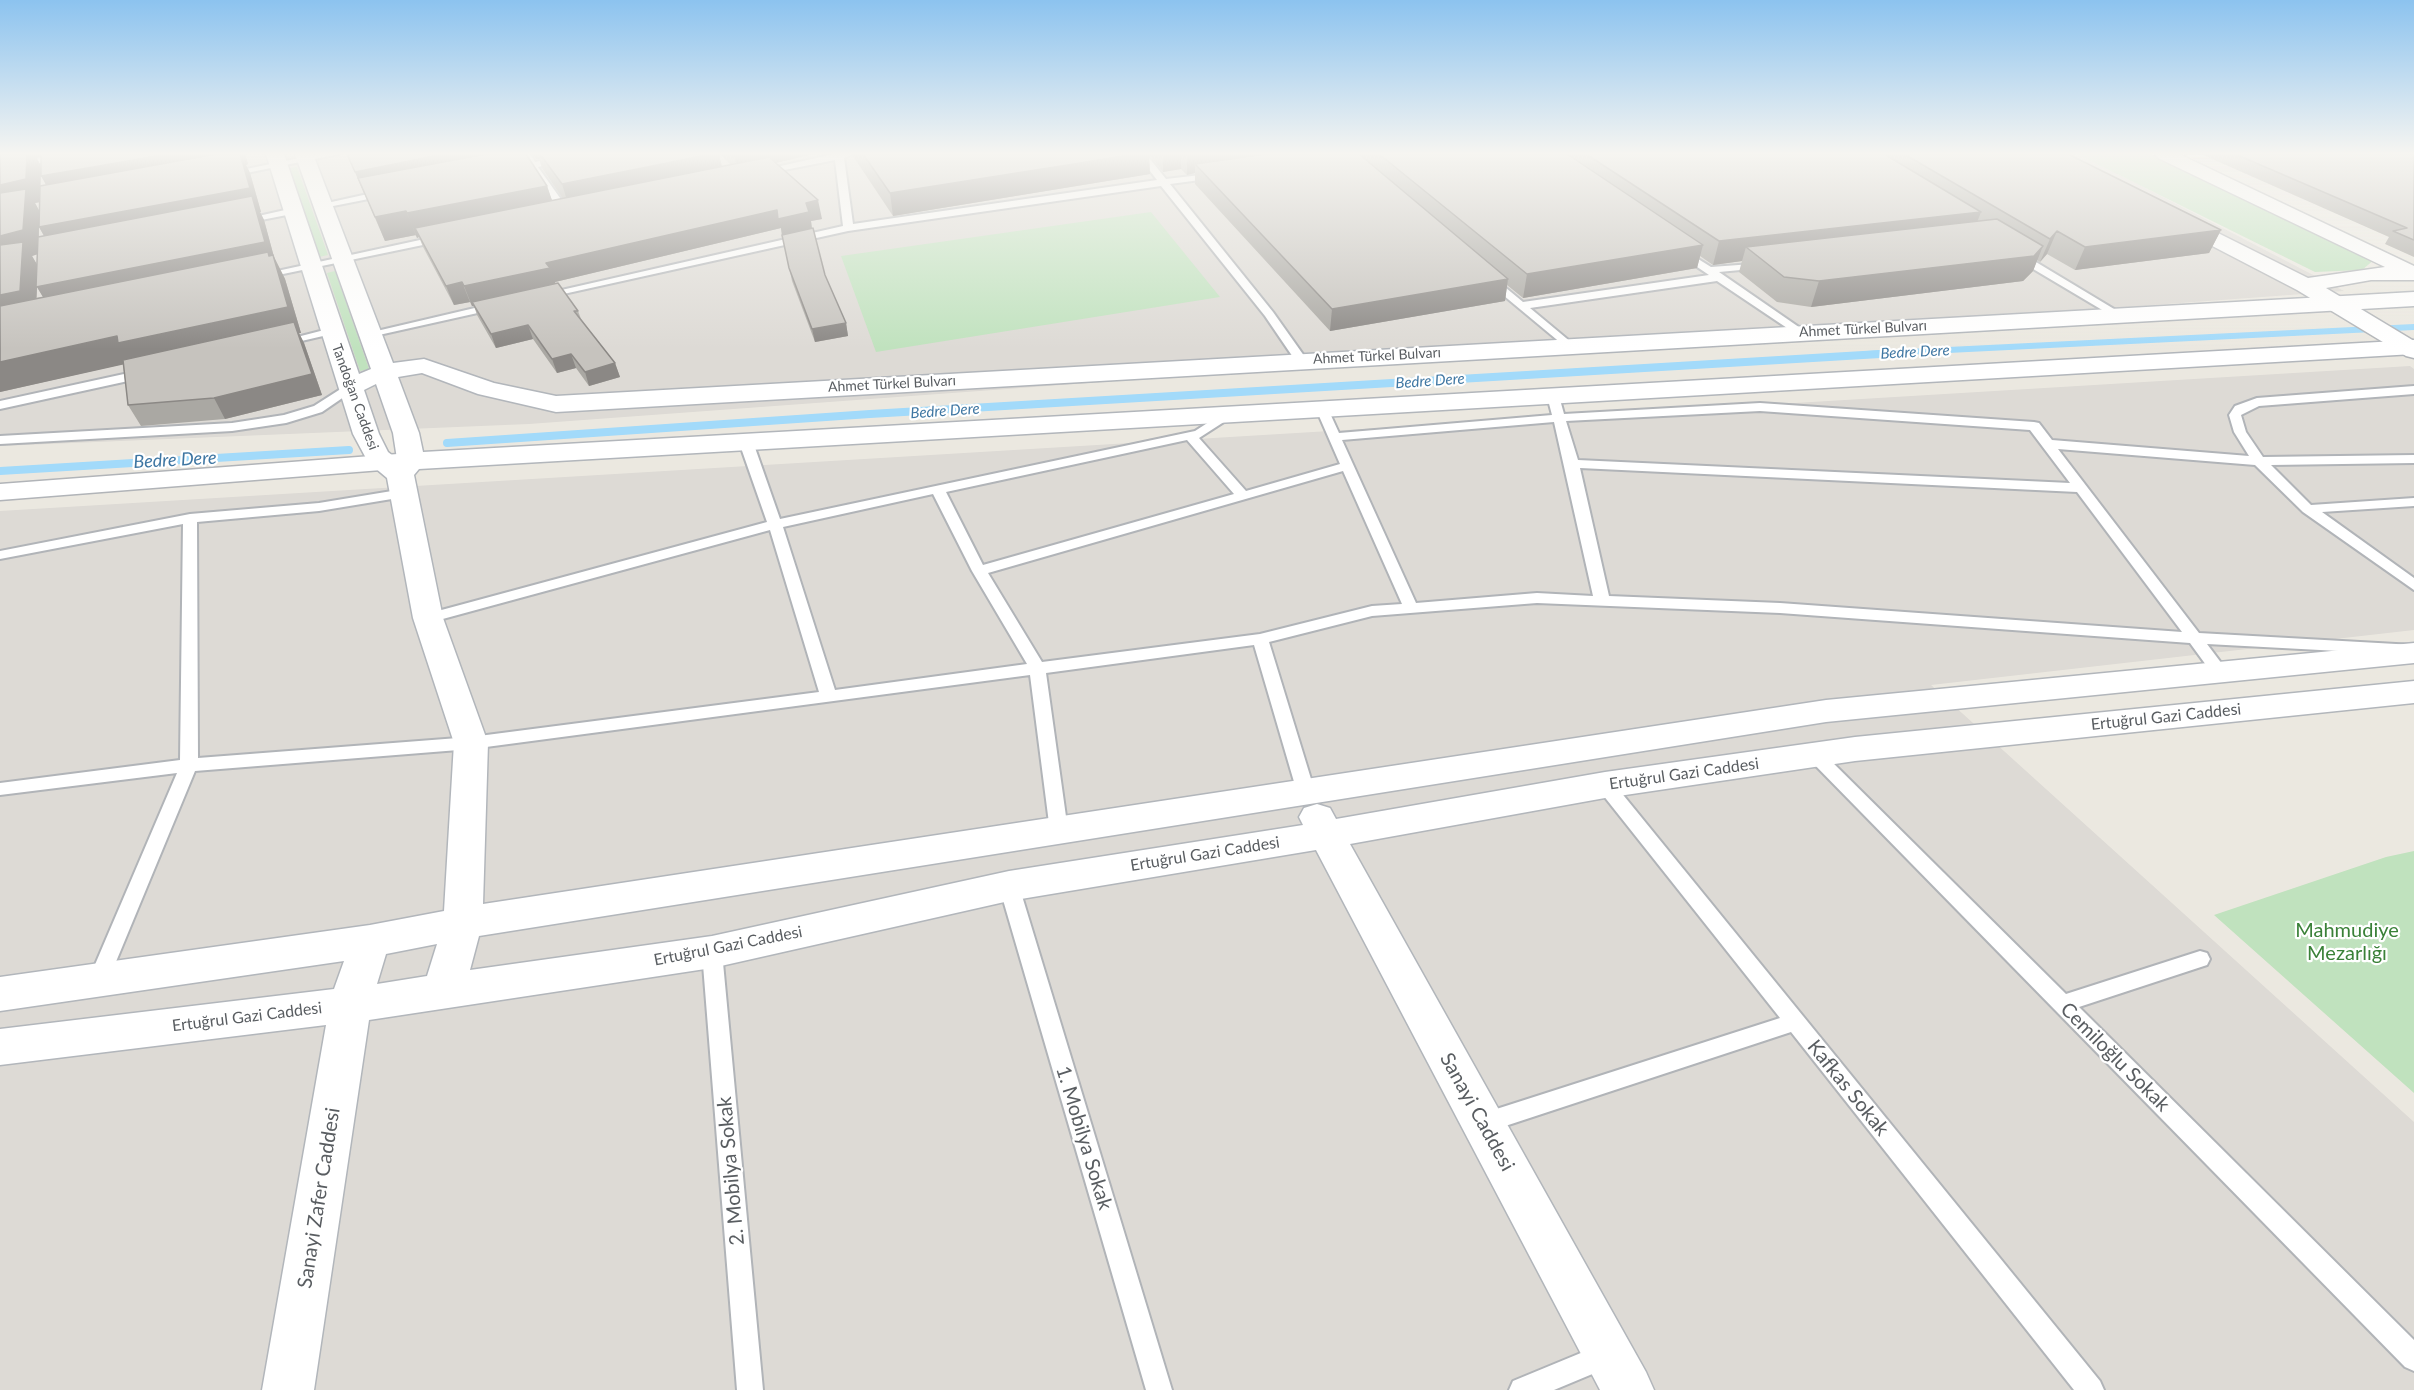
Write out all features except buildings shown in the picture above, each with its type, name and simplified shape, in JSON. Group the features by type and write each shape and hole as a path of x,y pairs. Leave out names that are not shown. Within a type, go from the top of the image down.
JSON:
{"street":[{"name":"Tandoğan Caddesi","path":"296,219 366,434 377,456 400,473"},
{"path":"328,219 406,433 400,473 428,618 471,743 463,923 443,992"},
{"path":"2175,219 2305,285 2408,346"},
{"path":"2303,219 2413,273"},
{"path":"2305,285 2371,274 2413,273"},
{"name":"Ahmet Türkel Bulvarı","path":"350,387 384,372 424,366 488,389 556,404 1301,360 2414,299"},
{"path":"0,492 400,473 746,442 1322,409 1556,407 2408,346"},
{"path":"0,994 98,982 370,941 463,923 1826,711 2414,652"},
{"name":"Ertuğrul Gazi Caddesi","path":"0,1047 350,1005 712,952 1009,886 1325,835 1605,785 1856,749 2414,692"},
{"name":"Sanayi Caddesi","path":"1306,792 1325,835 1619,1372"},
{"name":"Sanayi Zafer Caddesi","path":"288,1390 350,1005 370,941"}],"lane":[{"path":"226,224 253,219"},
{"path":"847,219 848,228"},
{"path":"533,298 848,228 911,219"},
{"path":"1193,219 1269,314 1301,360"},
{"path":"241,279 454,236"},
{"path":"1672,245 1800,332"},
{"path":"2009,250 2118,315"},
{"path":"1520,306 1768,264"},
{"path":"1477,268 1568,345"},
{"path":"370,333 510,303"},
{"path":"263,347 332,332"},
{"path":"0,405 160,370"},
{"path":"0,440 232,427 275,421 318,409 350,387"},
{"path":"2414,390 2257,402 2239,409 2235,415 2240,432 2259,461 2308,509 2414,585"},
{"path":"1556,407 1572,464 1602,600"},
{"path":"1335,437 1556,407 1760,407 2034,426 2220,672"},
{"path":"1322,409 1411,608"},
{"path":"428,618 775,524 1199,434 1226,415"},
{"path":"1190,436 1243,496"},
{"path":"746,442 775,524 828,695"},
{"path":"2048,444 2259,461 2340,462 2414,459"},
{"path":"1572,464 2081,488"},
{"path":"979,571 1347,466"},
{"path":"0,555 190,518 319,507 400,473"},
{"path":"937,488 979,571 1037,668 1059,831"},
{"path":"2308,509 2414,502"},
{"path":"98,982 189,765 190,518"},
{"path":"0,789 189,765 471,743 1260,639 1372,611 1537,598 1780,608 2414,652"},
{"path":"1260,639 1306,792"},
{"name":"Cemiloğlu Sokak","path":"1815,755 2414,1358"},
{"name":"Kafkas Sokak","path":"1605,785 2091,1390"},
{"name":"1. Mobilya Sokak","path":"1009,886 1159,1390"},
{"name":"2. Mobilya Sokak","path":"712,952 750,1390"},
{"path":"2062,1004 2200,959"},
{"path":"1483,1123 1796,1022"},
{"path":"1522,1390 1619,1372"}],"shaded area":[{"path":"0,219 2205,219 2344,291 529,424 0,446"},
{"path":"2410,366 2414,369 2414,630 1931,685 2414,1122 2414,1390 0,1390 0,511"}],"green space":[{"path":"307,219 315,219 328,255 319,257"},
{"path":"1103,219 1157,219 1220,297 876,352 841,256"},
{"path":"2208,219 2289,219 2375,259 2362,270 2315,272"},
{"path":"335,271 369,369 360,371 327,273"},
{"name":"Mahmudiye Mezarlığı","path":"2414,851 2414,1093 2214,915 2386,857"}],"waterway":[{"name":"Bedre Dere","path":"1867,354 2414,327"},
{"name":"Bedre Dere","path":"447,443 870,414 1897,353"},
{"name":"Bedre Dere","path":"0,471 349,450"}]}
